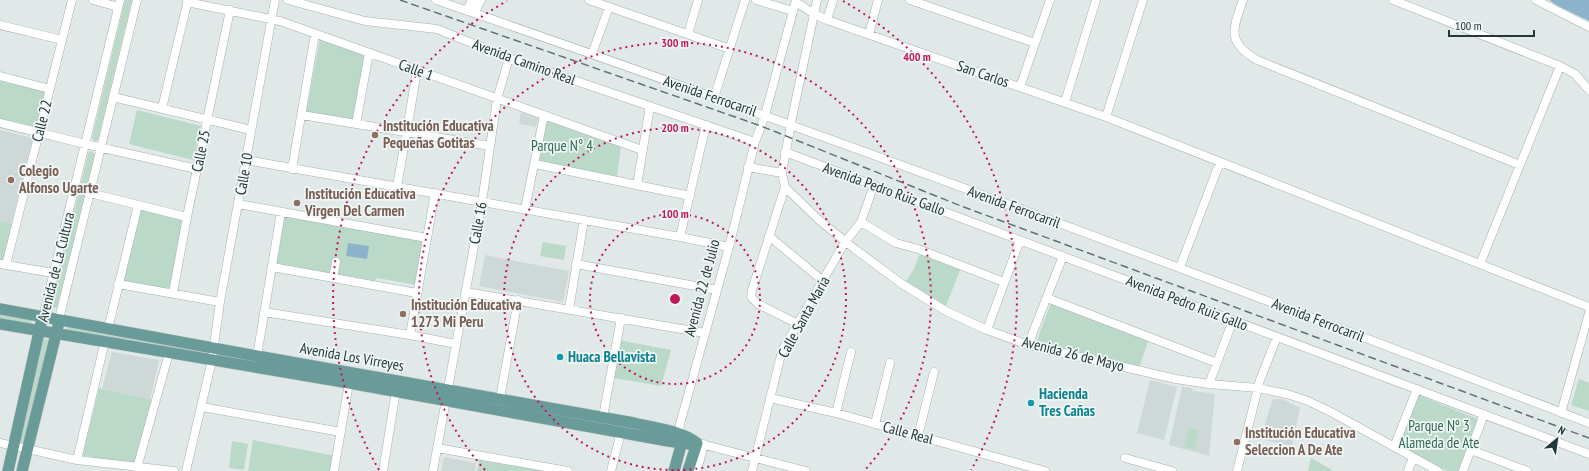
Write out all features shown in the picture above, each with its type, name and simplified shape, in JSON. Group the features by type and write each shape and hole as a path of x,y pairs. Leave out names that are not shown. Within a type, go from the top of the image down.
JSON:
{"main road":[{"name":"Avenida Los Virreyes","path":"0,309 257,356 621,432 679,438"},
{"name":"Avenida de La Cultura","path":"8,471 43,317"},
{"name":"Avenida de La Cultura","path":"22,471 59,319"},
{"name":"Avenida Los Virreyes","path":"0,324 396,391 500,398 634,423 700,444"},
{"path":"674,471 680,449 679,438"},
{"path":"688,471 700,444"}],"street":[{"name":"Calle 22","path":"3,264 39,133 72,0"},
{"path":"92,0 119,3"},
{"name":"Avenida de La Cultura","path":"59,319 137,0"},
{"name":"Calle 10","path":"186,471 212,360 220,302 275,0"},
{"name":"Avenida Camino Real","path":"288,0 365,21 437,29 508,58 755,142"},
{"name":"Avenida Ferrocarril","path":"436,0 791,124 1180,267 1589,423"},
{"path":"470,11 472,0"},
{"path":"470,11 481,0"},
{"path":"589,0 730,49"},
{"path":"688,34 698,0"},
{"path":"714,98 745,0"},
{"path":"756,0 793,11"},
{"path":"798,324 758,304 751,297 785,188 782,173 785,152 817,0"},
{"path":"827,20 833,0"},
{"path":"869,34 878,0"},
{"path":"910,0 922,2 1035,43"},
{"path":"1020,87 1049,0"},
{"path":"1065,102 1096,0"},
{"path":"1106,116 1143,0"},
{"path":"1243,0 1234,30 1235,38 1244,53 1257,60 1520,165"},
{"path":"1393,0 1560,66 1575,74 1589,90"},
{"path":"1536,0 1589,27"},
{"path":"162,108 188,1"},
{"name":"Calle 1","path":"188,1 271,19 642,150"},
{"name":"Avenida 22 de Julio","path":"679,438 680,424 729,247 748,167 765,115 796,1"},
{"name":"San Carlos","path":"796,1 814,14 827,20 1106,116 1589,307"},
{"name":"Avenida de La Cultura","path":"43,317 119,3"},
{"path":"592,54 609,7"},
{"name":"Calle 25","path":"173,293 187,217 230,10"},
{"path":"0,25 62,40"},
{"path":"292,169 316,34"},
{"path":"356,124 369,53"},
{"name":"Calle 16","path":"433,471 482,202 497,99 508,58"},
{"path":"1480,264 1560,66"},
{"path":"397,187 405,132 417,71"},
{"path":"0,76 50,89"},
{"path":"113,97 251,130"},
{"path":"637,184 650,106"},
{"path":"302,115 490,146"},
{"path":"525,209 544,115"},
{"path":"0,123 197,169"},
{"path":"680,237 706,125"},
{"name":"Avenida Pedro Ruiz Gallo","path":"785,152 1589,454"},
{"path":"246,160 525,209 729,247"},
{"path":"1180,267 1220,162"},
{"path":"534,164 690,196"},
{"path":"748,167 782,173"},
{"name":"Calle Santa María","path":"752,471 782,351 845,242 861,222 874,185"},
{"name":"Avenida 26 de Mayo","path":"785,188 818,220 902,284 946,311 987,330 1028,344 1176,379 1209,384 1258,388 1286,394 1331,412 1438,471"},
{"path":"90,193 187,217"},
{"path":"410,335 435,193"},
{"path":"108,329 138,204"},
{"path":"238,204 427,238"},
{"path":"257,356 281,212"},
{"path":"569,309 584,220"},
{"path":"861,222 896,243 918,249 1004,282"},
{"path":"769,236 823,282"},
{"path":"987,330 1020,240"},
{"path":"1028,344 1063,256"},
{"path":"334,273 336,262"},
{"path":"3,264 53,273"},
{"path":"576,264 717,290"},
{"path":"272,267 417,293"},
{"path":"118,284 220,302"},
{"path":"466,292 705,333"},
{"path":"1047,298 1217,363"},
{"path":"500,398 518,300"},
{"path":"264,312 410,335 456,344"},
{"path":"1561,413 1589,313"},
{"path":"603,417 621,318"},
{"path":"1209,384 1233,320"},
{"path":"1237,471 1260,380 1277,336"},
{"path":"77,460 105,341"},
{"path":"836,413 851,352"},
{"path":"137,468 169,353"},
{"path":"874,424 890,363"},
{"path":"918,436 934,372"},
{"path":"334,471 349,383"},
{"path":"1394,447 1417,389"},
{"path":"383,471 396,391"},
{"name":"Calle Real","path":"770,398 836,413 1045,471"},
{"path":"202,407 341,432"},
{"path":"1463,471 1484,414"},
{"path":"611,471 621,432"},
{"path":"0,443 77,460 174,471"},
{"path":"696,471 700,444"},
{"name":"Avenida Los Virreyes","path":"700,444 806,471"},
{"path":"437,448 568,471"},
{"path":"1471,450 1527,471"},
{"path":"1125,458 1172,471"},
{"path":"1408,471 1413,458"}],"shaded area":[{"path":"521,112 538,118 536,127 519,124"},
{"name":"Colegio Alfonso Ugarte","path":"0,130 33,138 11,224 0,221"},
{"path":"485,255 569,271 563,302 479,286"},
{"path":"112,352 159,360 150,400 102,388"},
{"path":"1150,380 1177,387 1164,440 1137,433"},
{"path":"1182,387 1191,388 1194,391 1215,394 1209,456 1169,445"},
{"path":"1273,399 1282,399 1300,408 1292,446 1260,439"},
{"path":"444,457 476,463 475,471 441,471"}],"green space":[{"path":"125,0 132,0 98,140 94,141 92,138"},
{"path":"320,39 367,55 362,72 353,122 306,114"},
{"path":"0,81 45,91 36,127 0,119"},
{"path":"137,110 201,126 193,160 129,144"},
{"name":"Parque N° 4","path":"546,119 621,146 617,176 539,162"},
{"path":"90,151 95,154 57,308 51,307 88,154"},
{"path":"140,209 183,220 169,289 123,281"},
{"path":"285,215 424,239 417,285 377,278 373,283 367,282 362,278 276,265"},
{"path":"0,221 12,224 4,261 0,261"},
{"path":"543,242 566,246 564,260 540,256"},
{"path":"920,253 960,270 946,306 906,281 914,269"},
{"path":"1051,303 1148,341 1139,368 1036,343"},
{"path":"0,314 32,320 31,326 0,321"},
{"path":"67,326 203,351 202,356 66,332"},
{"path":"43,338 50,340 24,443 22,444 18,440"},
{"path":"619,340 671,350 661,386 613,378"},
{"path":"1579,379 1589,383 1589,411 1571,405"},
{"path":"99,388 152,400 135,465 82,458"},
{"name":"Parque Nº 3 Alameda de Ate","path":"1418,395 1478,419 1458,471 1447,471 1398,445"},
{"path":"1189,428 1199,430 1195,450 1184,447"},
{"path":"253,440 335,456 332,471 248,471"},
{"path":"232,441 248,444 244,470 229,468"},
{"path":"1311,458 1334,471 1308,471"},
{"path":"479,459 549,471 477,471"}],"water":[{"path":"1549,0 1589,0 1589,21 1558,6"},
{"path":"348,243 369,246 367,259 346,256"}],"railway":[{"path":"400,0 761,126 961,206 1589,438"}],"place":[{"name":"Institución Educativa Pequeñas Gotitas","path":"375,135"},
{"name":"Colegio Alfonso Ugarte","path":"11,180"},
{"name":"Institución Educativa Virgen Del Carmen","path":"297,203"},
{"name":"Institución Educativa 1273 Mi Peru","path":"403,314"},
{"name":"Huaca Bellavista","path":"560,357"},
{"name":"Hacienda Tres Cañas","path":"1031,403"},
{"name":"Institución Educativa Seleccion A De Ate","path":"1237,442"}]}
